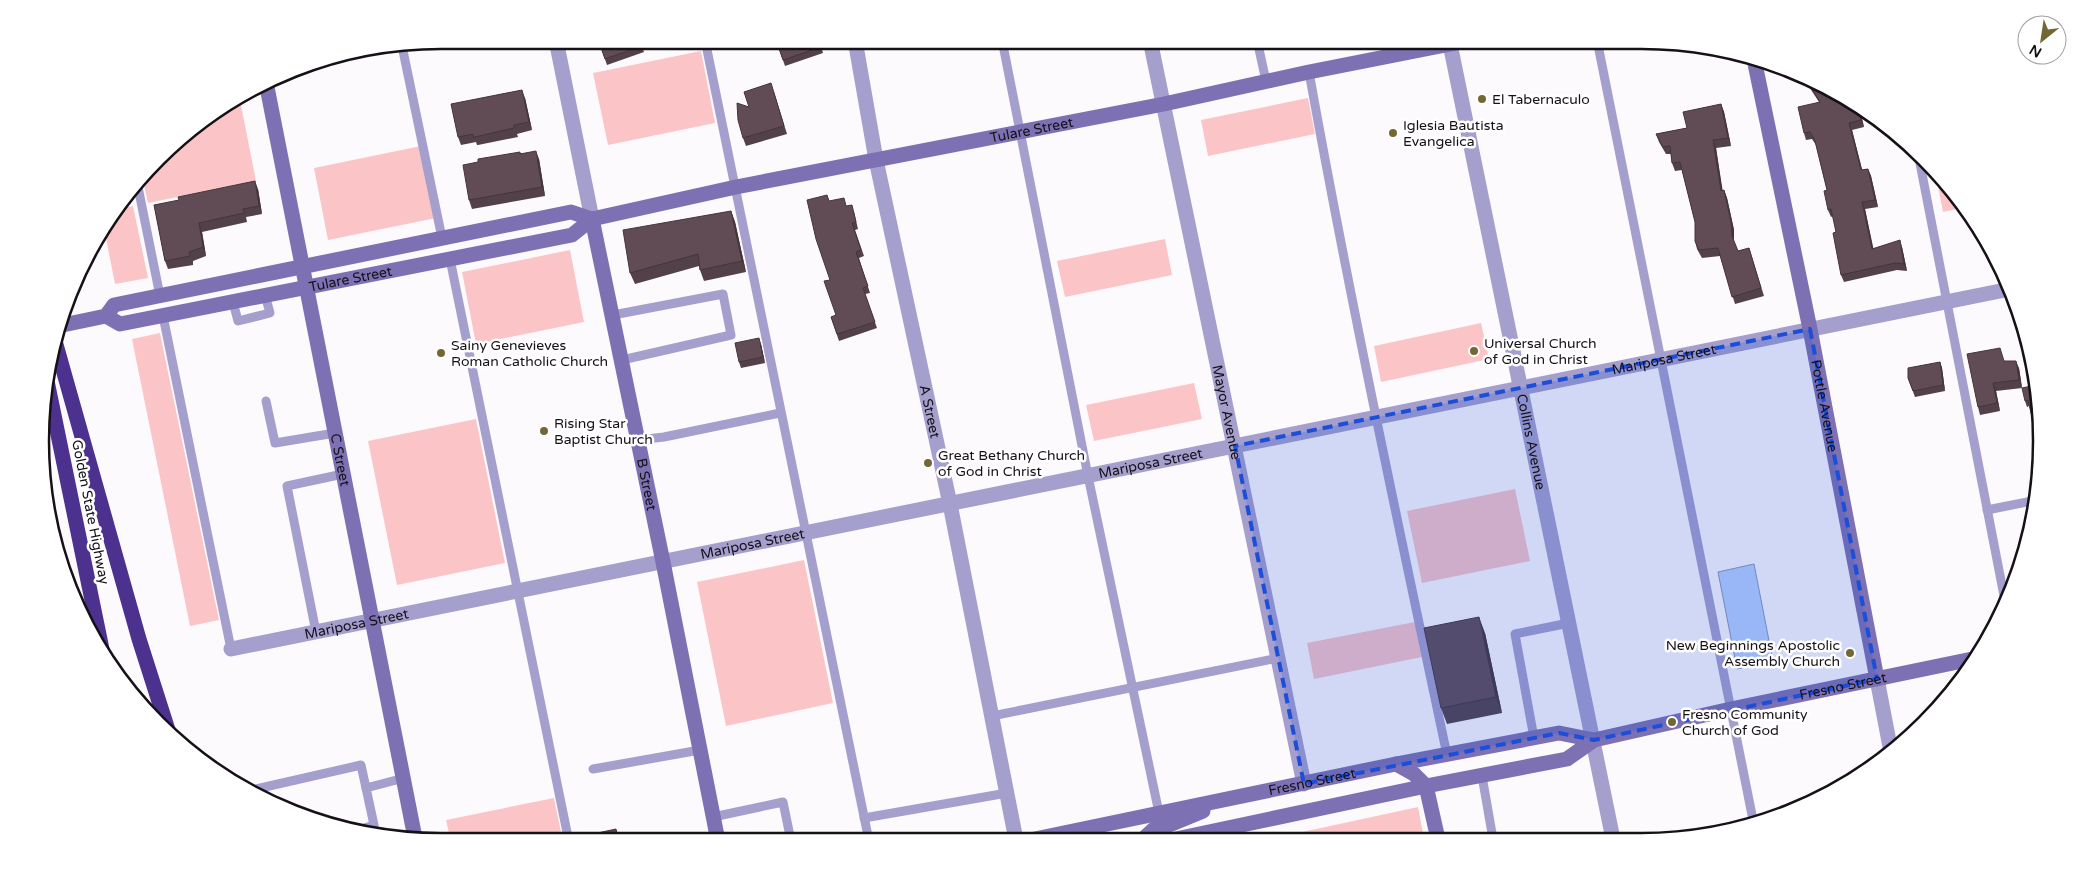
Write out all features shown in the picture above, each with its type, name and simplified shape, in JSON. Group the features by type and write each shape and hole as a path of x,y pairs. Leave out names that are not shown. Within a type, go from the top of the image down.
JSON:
{"highway":[{"path":"58,355 139,639 164,718"},
{"name":"Golden State Highway","path":"51,401 99,632"}],"main road":[{"name":"Tulare Street","path":"67,324 106,316 120,324 572,235 592,219 736,188 1164,104 1417,49"},
{"name":"Pottle Avenue","path":"1755,66 1810,329 1877,679"},
{"name":"C Street","path":"267,89 414,832"},
{"name":"Tulare Street","path":"106,316 114,305 571,212 592,219"},
{"name":"B Street","path":"592,219 717,833"},
{"name":"Fresno Street","path":"1204,833 1426,786 1567,759 1594,740 1731,709 1966,660"},
{"name":"Fresno Street","path":"1063,833 1396,764 1559,733 1594,740"},
{"path":"1396,764 1414,774 1426,786 1437,833"},
{"path":"1150,833 1154,829 1169,826 1230,799"}],"street":[{"name":"B Street","path":"558,49 592,219"},
{"name":"A Street","path":"857,49 876,160 950,504 1015,833"},
{"name":"Mayor Avenue","path":"1152,49 1304,784"},
{"name":"Collins Avenue","path":"1451,49 1612,833"},
{"name":"Mariposa Street","path":"231,650 2003,290"},
{"name":"Pottle Avenue","path":"1877,679 1890,744"}],"lane":[{"path":"707,49 867,833"},
{"path":"1004,49 1088,476 1159,813"},
{"path":"1259,49 1266,81"},
{"path":"1599,49 1752,817"},
{"path":"403,51 442,238"},
{"path":"1309,72 1329,183 1376,417 1447,755"},
{"path":"1921,167 2003,591"},
{"path":"139,191 160,296"},
{"path":"450,259 567,833"},
{"path":"612,315 723,294 731,335 622,360"},
{"path":"163,316 231,650"},
{"path":"266,401 275,443 335,433"},
{"path":"638,440 664,437 780,413"},
{"path":"316,632 286,486 343,474"},
{"path":"1987,510 2029,502"},
{"path":"1534,738 1515,634 1569,623"},
{"path":"992,716 1278,658"},
{"path":"593,769 700,750"},
{"path":"259,788 361,765 374,826 370,827"},
{"path":"1482,776 1492,833"},
{"path":"366,788 404,778"},
{"path":"864,818 1007,793"},
{"path":"713,817 783,802 789,833"}],"highlighted area":[{"path":"1810,329 1877,679 1594,740 1559,733 1304,784 1235,446"}],"shaded area":[{"path":"701,51 715,123 608,145 593,73"},
{"path":"1308,98 1315,134 1208,156 1201,120"},
{"path":"241,104 256,181 148,203 144,185 146,182 182,146"},
{"path":"421,146 436,218 328,240 314,168"},
{"path":"1938,184 1957,209 1943,212"},
{"path":"133,206 148,278 115,284 106,237 126,208"},
{"path":"1165,239 1172,275 1065,297 1057,261"},
{"path":"570,250 584,322 476,344 462,272"},
{"path":"1481,323 1489,359 1381,382 1374,346"},
{"path":"160,333 219,620 190,626 132,339"},
{"path":"1194,383 1202,419 1094,441 1086,405"},
{"path":"476,419 505,563 397,585 368,441"},
{"path":"1515,489 1530,561 1422,583 1407,511"},
{"path":"804,560 833,703 726,726 697,582"},
{"path":"1415,622 1422,657 1314,679 1307,643"},
{"path":"554,798 561,833 449,833 446,820"},
{"path":"1418,807 1423,833 1297,833"}],"water":[{"path":"1754,564 1773,661 1737,669 1718,572"}],"building":[{"path":"601,49 633,49 605,59"},
{"path":"779,49 815,49 783,60"},
{"path":"771,83 784,126 743,138 738,120 737,103 749,107 744,92"},
{"path":"1812,88 1860,116 1861,120 1849,123 1861,170 1868,169 1875,200 1862,202 1872,249 1900,240 1904,264 1895,263 1841,275 1833,233 1836,232 1831,209 1828,210 1824,191 1827,190 1815,141 1810,132 1804,133 1798,107 1820,102"},
{"path":"522,90 529,122 514,125 514,128 475,137 473,137 473,134 458,137 451,104"},
{"path":"1721,104 1728,138 1713,140 1721,191 1724,190 1732,236 1738,251 1749,248 1761,288 1732,297 1718,248 1699,250 1695,241 1695,222 1680,162 1672,163 1670,146 1663,147 1656,134 1687,128 1683,112"},
{"path":"536,151 542,187 469,200 463,165 478,162 478,159"},
{"path":"255,181 259,206 243,209 244,213 199,223 203,247 189,252 190,256 165,261 154,205 179,200 178,197"},
{"path":"827,195 829,201 844,198 846,206 852,205 856,222 852,223 861,250 856,252 868,286 863,288 875,322 837,334 831,317 836,315 824,281 830,280 816,239 807,200"},
{"path":"731,211 742,261 700,270 698,254 630,273 623,230"},
{"path":"759,338 763,357 739,362 735,343"},
{"path":"2000,348 2004,361 2016,361 2019,380 1993,383 1997,403 1978,407 1967,354"},
{"path":"1940,362 1943,385 1913,391 1908,378 1908,368"},
{"path":"2029,386 2032,417 2028,400 2025,401 2022,388"},
{"path":"1479,617 1496,697 1441,708 1424,628"},
{"path":"616,829 617,833 598,833"}],"place":[{"name":"El Tabernaculo","path":"1482,99"},
{"name":"Iglesia Bautista Evangelica","path":"1393,133"},
{"name":"Universal Church of God in Christ","path":"1474,351"},
{"name":"Sainy Genevieves Roman Catholic Church","path":"441,353"},
{"name":"Rising Star Baptist Church","path":"544,431"},
{"name":"Great Bethany Church of God in Christ","path":"928,463"},
{"name":"New Beginnings Apostolic Assembly Church","path":"1850,653"},
{"name":"Fresno Community Church of God","path":"1672,722"}]}
